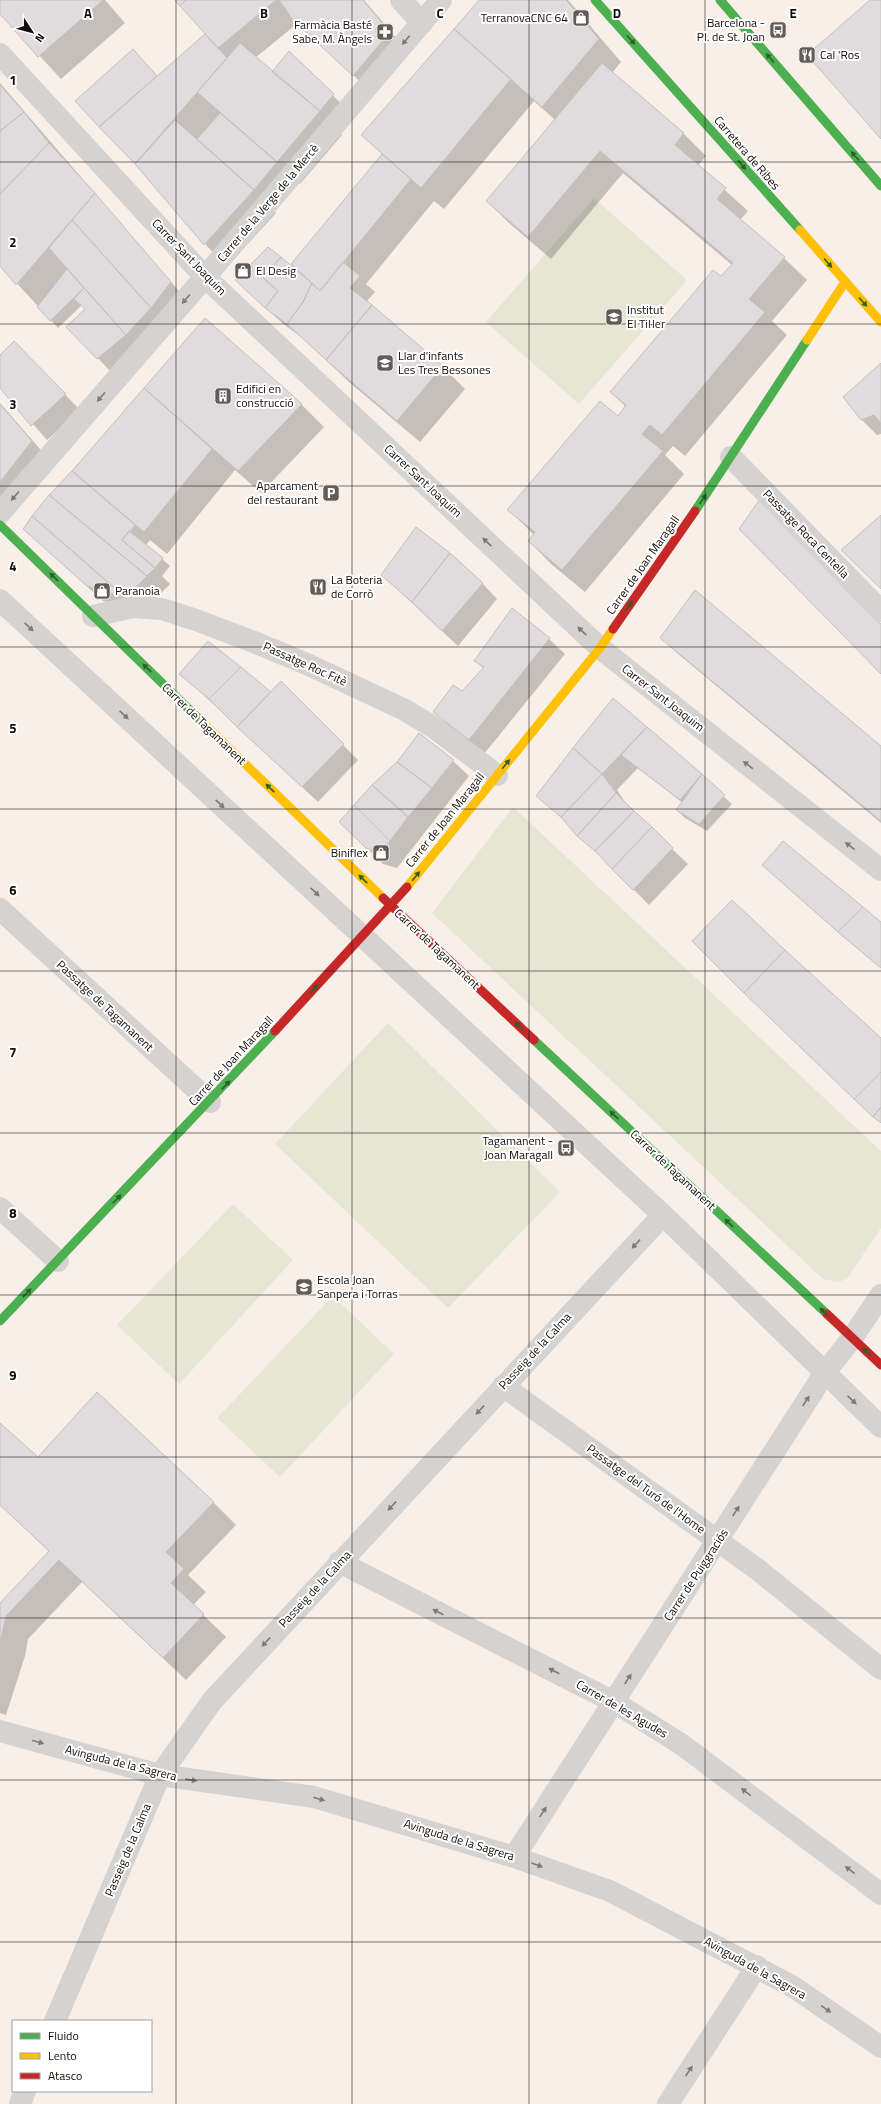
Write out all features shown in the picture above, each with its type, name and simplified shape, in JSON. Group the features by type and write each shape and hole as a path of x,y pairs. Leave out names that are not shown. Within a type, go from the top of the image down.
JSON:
{"street":[{"path":"401,0 422,23"},
{"name":"Carrer de la Verge de la Mercè","path":"0,513 205,277 441,0"},
{"name":"Carretera de Ribes","path":"595,0 881,322"},
{"path":"720,0 881,186"},
{"name":"Carrer Sant Joaquim","path":"0,54 205,277 600,648 881,870"},
{"name":"Carrer de Joan Maragall","path":"0,1321 210,1102 391,906 600,648 731,457 845,282"},
{"name":"Passatge Roca Centella","path":"731,457 881,611"},
{"name":"Carrer de Tagamanent","path":"0,525 391,906 881,1366"},
{"path":"0,600 662,1215 824,1374 881,1427"},
{"name":"Passatge Roc Fitè","path":"93,616 133,607 162,609 196,620 268,648 405,710 433,727 497,775"},
{"name":"Passatge de Tagamanent","path":"0,909 210,1102"},
{"path":"0,1208 58,1261"},
{"name":"Passeig de la Calma","path":"55,2020 160,1775 212,1701 339,1562 662,1215"},
{"name":"Carrer de Puiggraciós","path":"514,1857 824,1374 852,1338 881,1295"},
{"name":"Passatge del Turó de l'Home","path":"503,1386 757,1569 881,1669"},
{"name":"Carrer de les Agudes","path":"339,1562 614,1702 681,1744 881,1894"},
{"name":"Avinguda de la Sagrera","path":"0,1731 160,1775 314,1797 514,1857 610,1891 757,1966 792,1986 881,2048"},
{"path":"668,2104 757,1966"},
{"path":"20,2104 25,2092"}],"green space":[{"path":"594,198 687,280 579,404 486,322"},
{"path":"513,807 881,1151 881,1228 847,1279 838,1282 823,1279 432,913"},
{"path":"388,1023 560,1192 448,1308 275,1144"},
{"path":"233,1204 293,1260 179,1384 117,1325"},
{"path":"333,1296 394,1354 280,1477 217,1418"}],"building":[{"path":"0,0 103,0 38,57 0,14"},
{"path":"175,0 186,0 180,6"},
{"path":"186,0 276,0 218,48 180,6"},
{"path":"279,0 363,0 390,32 353,76 293,20"},
{"path":"479,0 566,0 599,39 542,107 454,29"},
{"path":"870,0 881,0 881,139 807,55"},
{"path":"454,29 511,79 421,188 361,135"},
{"path":"205,34 227,58 135,164 99,127"},
{"path":"240,43 320,111 277,162 197,92"},
{"path":"133,49 157,76 99,127 75,101"},
{"path":"289,51 334,94 320,111 272,72"},
{"path":"602,63 684,133 675,145 726,188 717,199 785,257 749,299 765,312 662,435 650,425 642,434 663,451 562,570 528,541 535,532 507,510 600,401 618,416 626,405 610,392 713,270 721,276 733,263 600,151 528,237 486,201"},
{"path":"0,85 24,112 0,131"},
{"path":"24,112 49,143 0,194 0,131"},
{"path":"220,113 277,162 254,190 197,139"},
{"path":"175,120 254,190 204,245 135,164"},
{"path":"49,143 95,193 16,285 0,266 0,194"},
{"path":"382,154 411,179 320,291 291,264"},
{"path":"95,193 171,282 151,308 72,220"},
{"path":"72,220 151,308 126,335 49,248"},
{"path":"268,247 281,257 263,278 278,291 265,308 235,280"},
{"path":"281,257 312,283 303,302 287,324 265,308 278,291 263,278"},
{"path":"343,262 360,276 350,288 372,305 326,360 287,324 303,302 312,283 320,291"},
{"path":"67,269 84,288 50,321 37,307"},
{"path":"84,288 126,335 97,359 66,327 85,309 74,299"},
{"name":"Llar d'infants Les Tres Bessones","path":"372,305 443,366 397,421 326,360"},
{"name":"Edifici en construcció","path":"205,318 302,404 238,471 144,388"},
{"path":"14,341 66,394 31,426 0,388 0,355"},
{"path":"881,363 881,423 874,415 861,420 843,397"},
{"path":"144,388 212,449 144,532 72,471"},
{"path":"0,404 32,441 0,482"},
{"path":"72,471 135,525 122,540 155,568 147,576 49,495"},
{"path":"49,495 147,576 126,598 32,516"},
{"path":"760,499 881,624 881,674 739,529"},
{"path":"881,515 881,589 841,550"},
{"path":"32,516 126,598 87,586 23,529"},
{"path":"416,527 450,553 412,602 381,575"},
{"path":"129,531 163,558 155,568 122,540"},
{"path":"450,553 483,583 442,631 412,602"},
{"path":"695,590 881,746 881,821 660,638"},
{"path":"512,608 550,638 469,740 433,712 453,685 462,691 484,667 474,661"},
{"path":"208,641 241,667 209,699 179,674"},
{"path":"241,667 271,692 237,727 209,699"},
{"path":"281,681 344,744 302,787 237,727"},
{"path":"613,698 647,727 602,774 573,748"},
{"path":"647,727 702,774 680,800 621,755"},
{"path":"419,733 454,760 432,788 397,762"},
{"path":"573,748 602,774 561,817 536,796"},
{"path":"397,762 432,788 408,817 372,785"},
{"path":"602,774 616,793 577,836 561,817"},
{"path":"702,774 725,795 699,824 676,810"},
{"path":"372,785 408,817 390,841 354,805"},
{"path":"616,793 634,811 595,851 577,836"},
{"path":"354,805 390,841 381,853 366,848 339,822"},
{"path":"634,811 652,827 612,869 595,851"},
{"path":"652,827 673,848 633,890 612,869"},
{"path":"783,841 863,907 838,932 762,865"},
{"path":"732,900 785,950 744,993 692,941"},
{"path":"863,907 881,922 881,968 838,932"},
{"path":"785,950 881,1038 881,1072 854,1099 744,993"},
{"path":"881,1072 881,1107 873,1117 854,1099"},
{"path":"881,1107 881,1123 873,1117"},
{"path":"97,1392 214,1502 166,1552 184,1569 171,1583 204,1614 163,1658 59,1560 6,1616 0,1643 0,1603 49,1551 0,1505 0,1423 38,1457"}],"traffic: fast":[{"path":"595,0 800,230"},
{"path":"720,0 881,186"},
{"path":"695,511 807,340"},
{"path":"0,525 202,722"},
{"path":"0,1321 275,1031"},
{"path":"534,1040 827,1314"}],"traffic: slow":[{"path":"800,230 881,322"},
{"path":"807,340 845,282"},
{"path":"407,887 600,648 613,629"},
{"path":"202,722 383,898"}],"traffic: jam":[{"path":"613,629 695,511"},
{"path":"275,1031 407,887"},
{"path":"383,898 534,1040"},
{"path":"827,1314 881,1365"}],"place":[{"name":"TerranovaCNC 64","path":"581,18"},
{"name":"Barcelona - Pl. de St. Joan","path":"778,30"},
{"name":"Farmàcia Basté Sabe, M. Àngels","path":"385,32"},
{"name":"Cal 'Ros","path":"807,55"},
{"name":"El Desig","path":"243,271"},
{"name":"Institut El Til·ler","path":"614,317"},
{"name":"Llar d'infants Les Tres Bessones","path":"385,363"},
{"name":"Edifici en construcció","path":"223,396"},
{"name":"Aparcament del restaurant","path":"331,493"},
{"name":"La Boteria de Corrò","path":"318,587"},
{"name":"Paranoia","path":"102,591"},
{"name":"Biniflex","path":"381,853"},
{"name":"Tagamanent - Joan Maragall","path":"566,1148"},
{"name":"Escola Joan Sanpera i Torras","path":"304,1287"}]}
